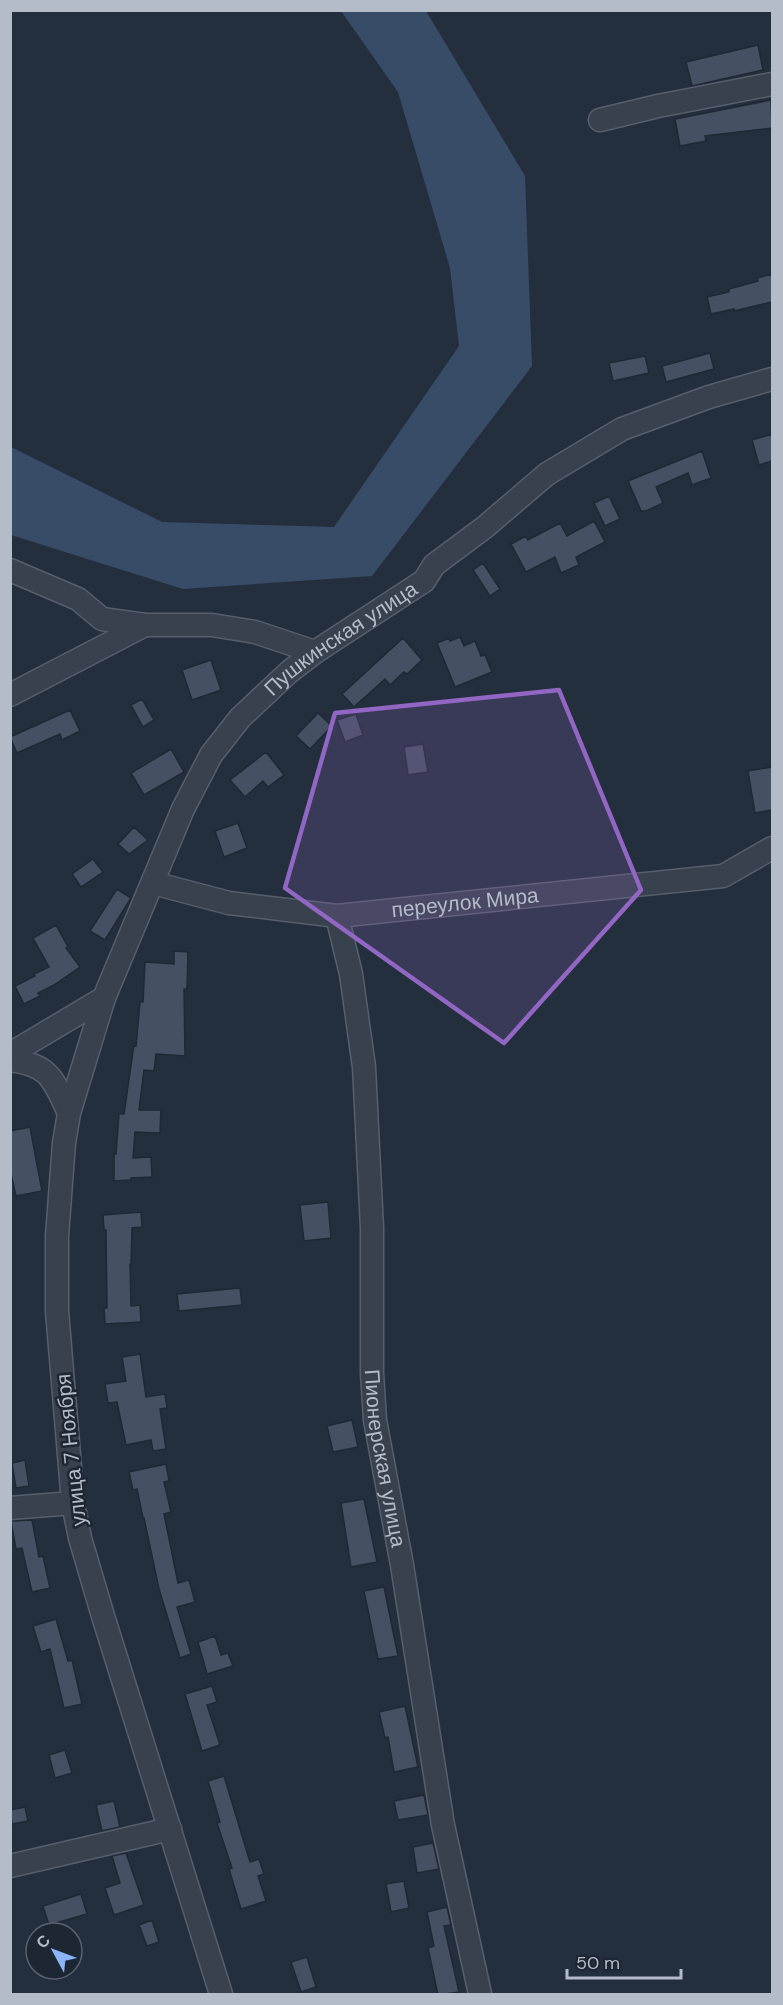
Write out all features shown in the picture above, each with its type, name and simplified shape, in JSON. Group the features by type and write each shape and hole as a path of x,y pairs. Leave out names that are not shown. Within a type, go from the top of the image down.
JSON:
{"street":[{"path":"600,120 658,106 772,84"},
{"name":"Пушкинская улица","path":"104,998 183,809 211,755 240,718 289,672 315,652 424,581 434,565 485,527 547,474 622,429 709,397 772,379"},
{"path":"10,570 78,599 102,619 145,625 212,625 255,632 315,652"},
{"path":"10,695 145,625"},
{"name":"переулок Мира","path":"153,883 229,903 337,916 723,876 772,848"},
{"name":"Пионерская улица","path":"337,916 351,975 364,1067 372,1228 372,1373 375,1420 402,1565 443,1825 480,1995"},
{"path":"10,1054 104,998"},
{"name":"улица 7 Ноября","path":"104,998 69,1113 64,1143 57,1236 57,1311 73,1503 80,1538 103,1616 221,1995"},
{"path":"10,1060 30,1062 51,1076 69,1113"},
{"path":"10,1508 73,1503"},
{"path":"10,1866 170,1829"}],"highlighted area":[{"path":"559,690 641,890 504,1043 285,888 335,713"}],"water":[{"path":"341,11 426,11 525,176 532,366 372,576 183,589 11,535 11,447 162,522 334,527 459,346 450,268 398,92"}],"building":[{"path":"758,45 763,70 692,86 686,62"},
{"path":"771,100 772,128 705,136 706,141 680,146 675,119"},
{"path":"772,274 772,302 711,314 707,297 729,292 729,289 758,281 757,278"},
{"path":"710,353 714,369 666,382 662,366"},
{"path":"645,356 649,373 613,381 609,363"},
{"path":"772,434 772,461 759,465 752,440"},
{"path":"702,451 711,478 692,485 688,473 656,487 663,503 641,511 628,481"},
{"path":"609,496 620,519 605,526 594,503"},
{"path":"594,521 605,542 576,557 579,565 561,573 555,557 526,572 511,544 526,536 528,540 560,523 567,536"},
{"path":"483,563 500,589 490,596 473,570"},
{"path":"460,637 464,646 475,641 481,656 485,655 492,672 455,687 437,643 449,638 450,641"},
{"path":"403,638 422,660 390,685 385,679 354,707 342,694"},
{"path":"211,660 221,690 192,700 182,670"},
{"path":"142,699 154,720 143,727 131,705"},
{"path":"70,710 80,731 62,740 60,734 17,753 10,737"},
{"path":"318,713 332,726 310,749 296,736"},
{"path":"356,714 363,735 345,742 337,720"},
{"path":"423,744 428,772 408,775 404,747"},
{"path":"171,749 184,772 144,795 131,773"},
{"path":"266,752 284,775 268,787 263,781 245,797 230,780"},
{"path":"772,767 772,810 755,813 748,771"},
{"path":"238,823 247,848 224,857 215,831"},
{"path":"134,827 148,840 129,854 118,844"},
{"path":"93,859 103,872 81,887 72,874"},
{"path":"117,889 131,898 105,940 90,931"},
{"path":"56,925 68,947 66,948 80,967 38,993 40,996 24,1004 15,986 49,967 33,938"},
{"path":"174,951 188,952 187,989 184,989 185,1056 156,1054 154,1071 144,1070 139,1110 161,1110 160,1133 135,1132 133,1158 151,1157 152,1177 114,1181 114,1154 116,1154 119,1114 124,1114 134,1045 136,1046 140,1002 143,1002 145,962 174,964"},
{"path":"30,1127 42,1191 16,1196 10,1169 10,1131"},
{"path":"328,1202 331,1238 304,1241 300,1205"},
{"path":"141,1212 142,1227 132,1228 130,1264 131,1306 140,1305 141,1322 105,1324 104,1308 107,1308 106,1230 104,1230 103,1215"},
{"path":"240,1288 242,1305 179,1311 177,1294"},
{"path":"140,1354 146,1397 165,1394 167,1408 160,1409 166,1449 153,1451 151,1440 126,1445 117,1402 108,1403 105,1384 126,1381 122,1357"},
{"path":"352,1420 358,1447 333,1452 327,1426"},
{"path":"25,1460 29,1486 16,1488 12,1463"},
{"path":"166,1464 169,1481 164,1482 171,1512 164,1514 178,1583 189,1580 195,1602 177,1607 191,1654 180,1658 159,1589 137,1489 133,1490 129,1472"},
{"path":"364,1499 377,1562 351,1567 341,1503"},
{"path":"32,1520 39,1557 43,1556 50,1588 32,1592 22,1548 16,1549 11,1521"},
{"path":"384,1587 398,1656 378,1659 364,1591"},
{"path":"56,1619 68,1661 72,1660 82,1704 64,1708 50,1649 41,1652 33,1626"},
{"path":"215,1636 221,1655 228,1653 233,1666 207,1674 198,1642"},
{"path":"212,1686 217,1702 207,1705 220,1745 202,1751 185,1694"},
{"path":"405,1706 418,1767 394,1772 388,1737 385,1738 379,1712"},
{"path":"65,1750 72,1773 55,1778 49,1755"},
{"path":"224,1776 250,1862 259,1859 264,1874 258,1876 266,1901 241,1909 208,1781"},
{"path":"424,1795 428,1815 398,1820 394,1801"},
{"path":"114,1801 120,1827 102,1831 96,1805"},
{"path":"25,1807 28,1821 12,1824 10,1810"},
{"path":"433,1843 439,1869 417,1873 413,1847"},
{"path":"126,1853 144,1905 114,1915 105,1888 120,1883 112,1856"},
{"path":"404,1881 409,1908 391,1912 386,1884"},
{"path":"81,1894 87,1914 63,1921 48,1921 43,1906"},
{"path":"447,1907 451,1925 444,1926 459,1992 438,1995 428,1948 434,1946 427,1912"},
{"path":"152,1920 159,1942 147,1946 139,1925"},
{"path":"307,1957 316,1987 301,1992 291,1962"}]}
